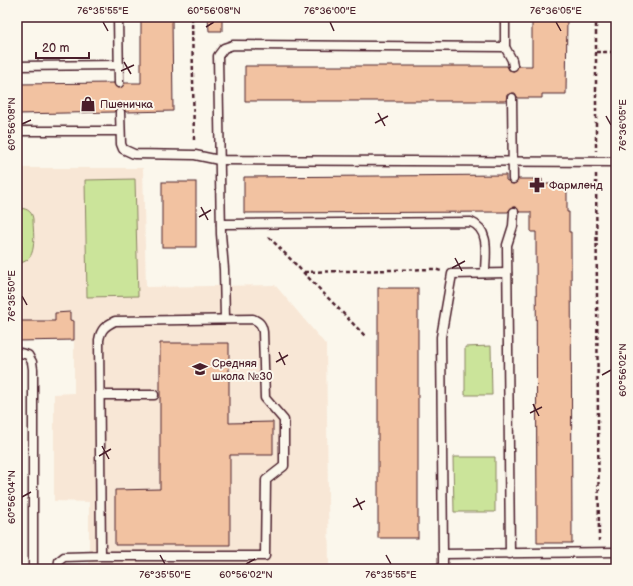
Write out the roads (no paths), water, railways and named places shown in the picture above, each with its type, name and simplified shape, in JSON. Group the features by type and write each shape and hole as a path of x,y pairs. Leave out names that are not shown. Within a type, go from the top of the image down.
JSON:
{"lane":[{"path":"118,17 119,83"},
{"path":"505,17 505,47 512,60 513,66"},
{"path":"225,319 220,224 218,56 224,48 233,45 505,47"},
{"path":"17,66 119,65"},
{"path":"512,98 513,180"},
{"path":"120,112 121,144 123,149 128,153 195,155 219,160 616,162"},
{"path":"17,131 120,131"},
{"path":"510,554 507,245 513,226 514,212"},
{"path":"220,224 471,222 482,230 485,237 485,273"},
{"path":"432,569 443,569 441,337 452,274 507,273"},
{"path":"58,569 59,561 64,557 265,556 266,480 284,466 284,420 265,398 262,326 253,319 115,321 106,326 100,332 101,556"},
{"path":"17,352 28,355 32,362 33,369 33,569"},
{"path":"100,395 154,395"},
{"path":"443,554 616,552"}],"place":[{"name":"Пшеничка","path":"88,104"},
{"name":"Фармленд","path":"537,185"},
{"name":"Средняя школа №30","path":"200,369"}]}
